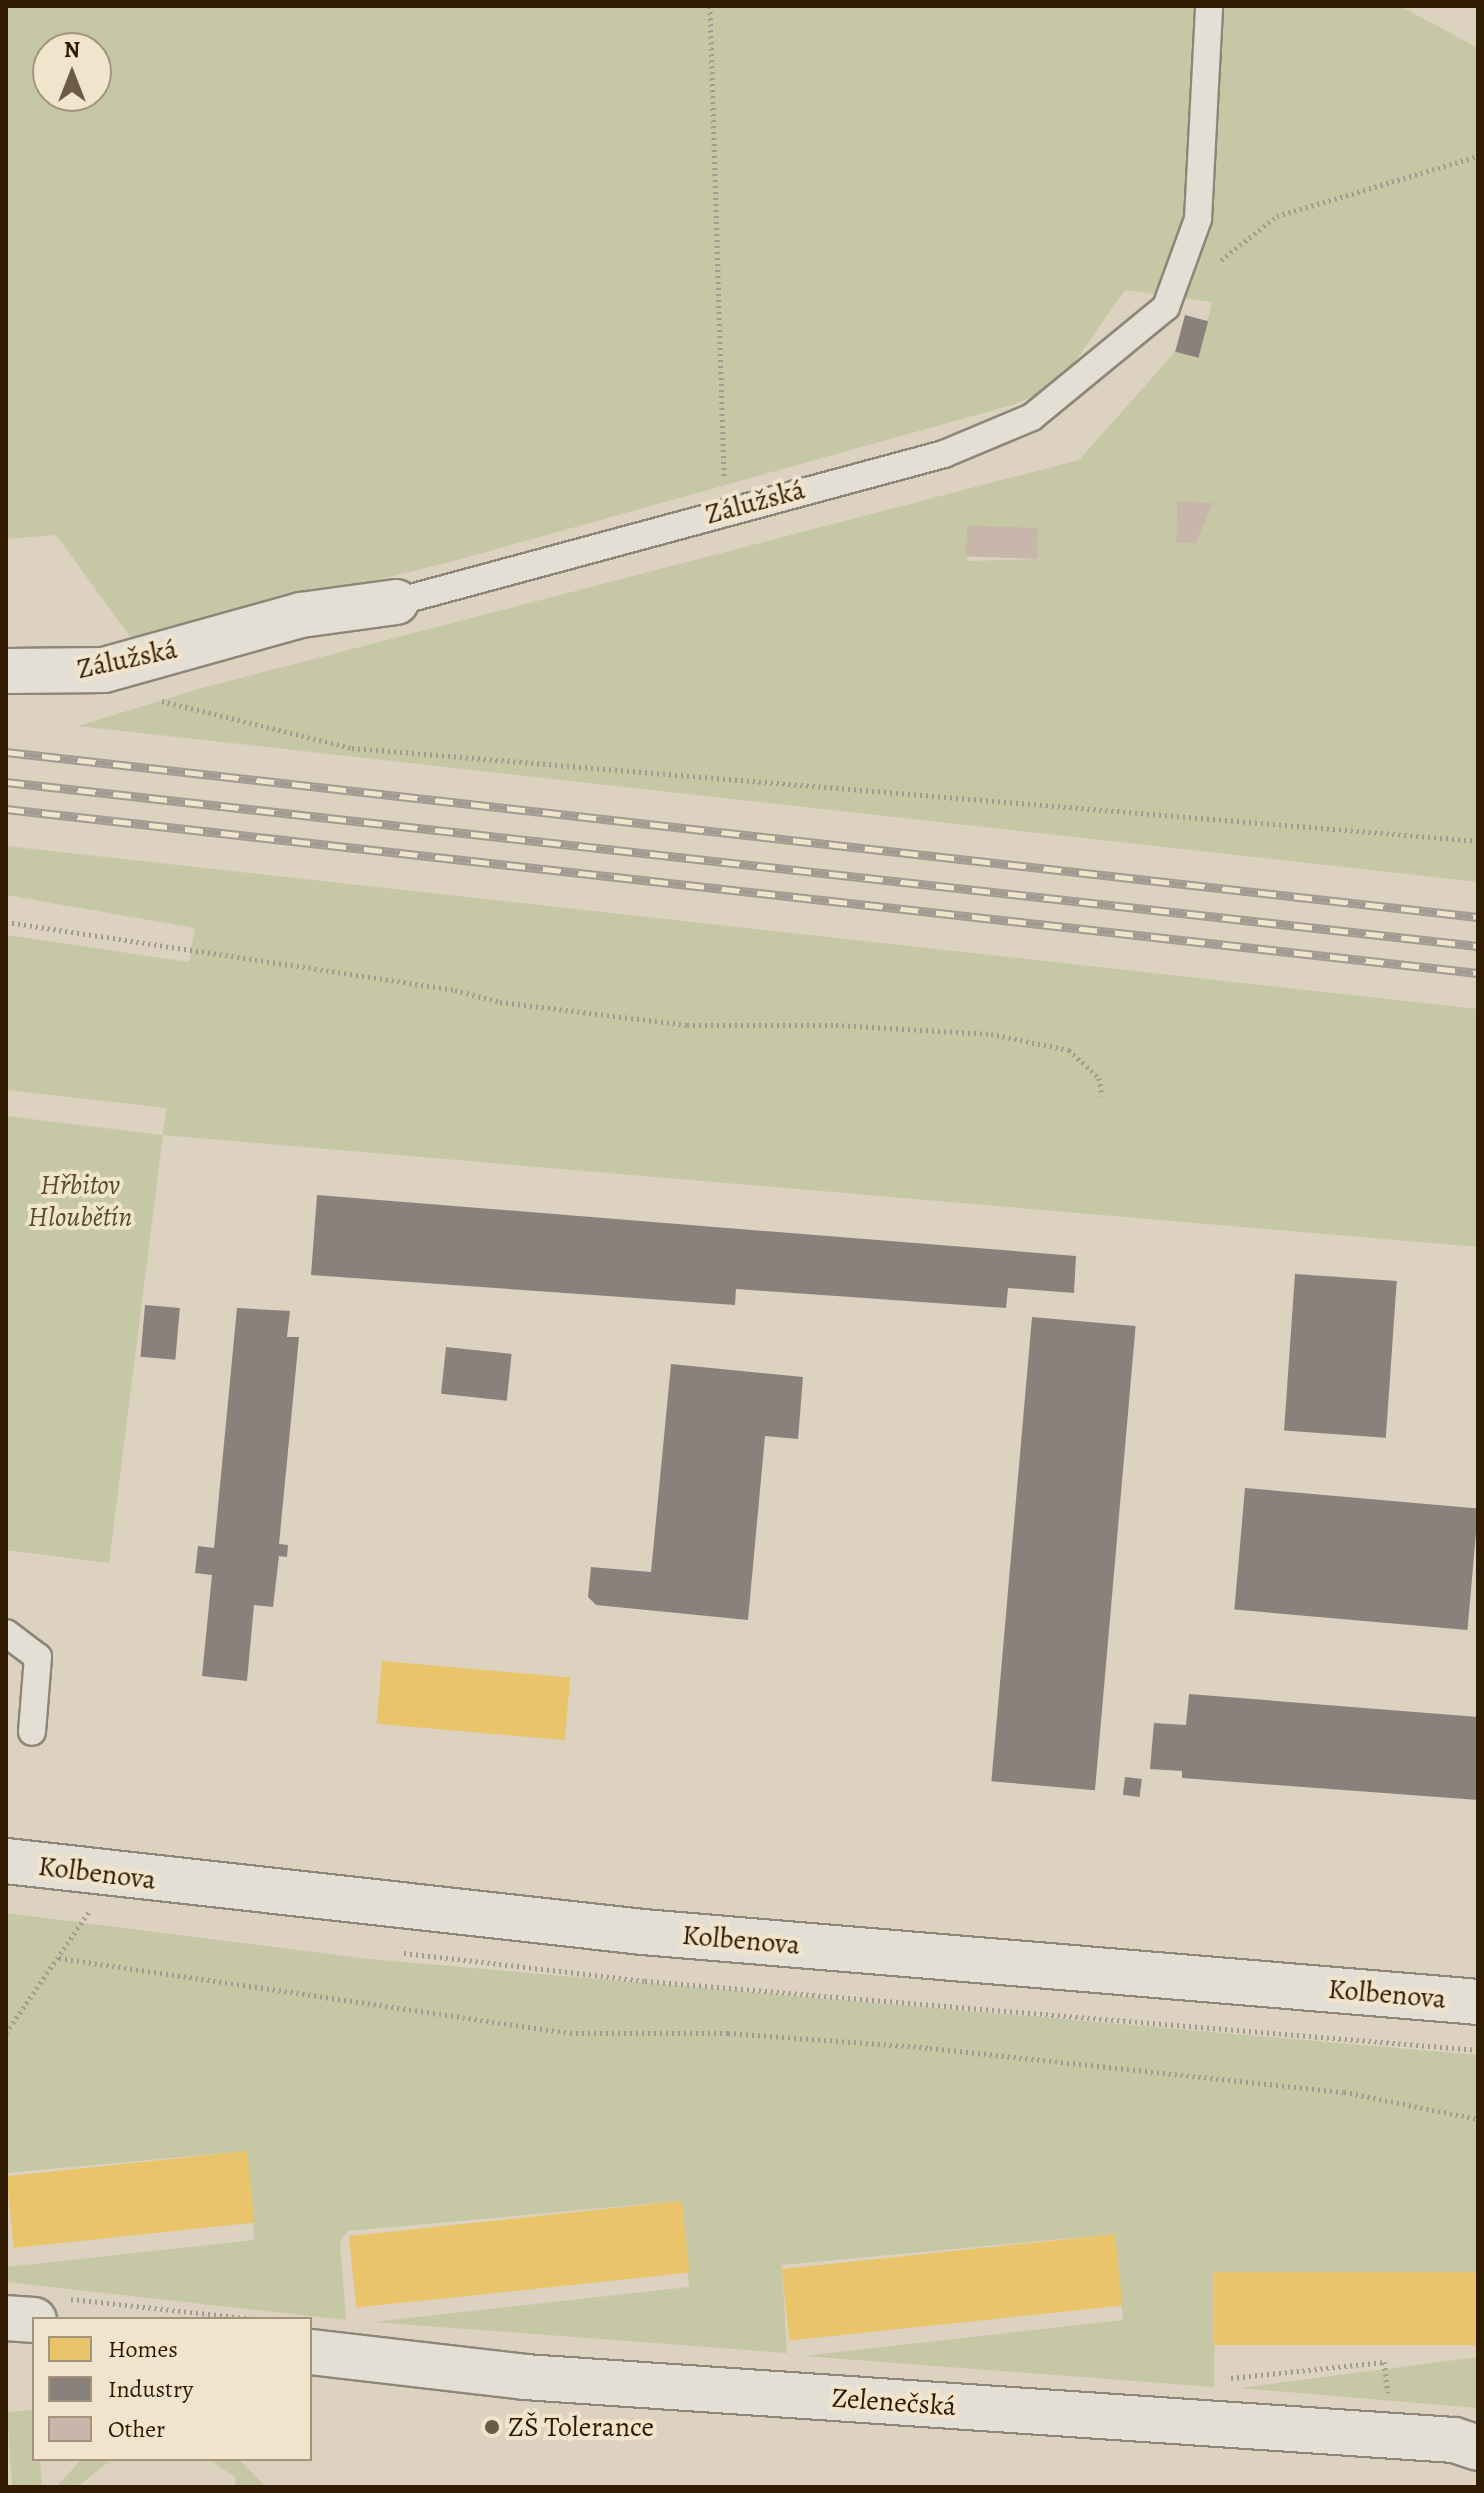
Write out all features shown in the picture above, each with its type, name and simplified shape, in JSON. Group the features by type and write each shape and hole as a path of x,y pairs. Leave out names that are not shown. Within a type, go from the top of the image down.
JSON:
{"street":[{"name":"Zálužská","path":"6,671 104,670 301,615 396,602"},
{"name":"Kolbenova","path":"6,1861 643,1932 1478,2002"},
{"path":"6,2318 44,2309"},
{"name":"Zelenečská","path":"312,2352 525,2377 1454,2440 1478,2448"}],"lane":[{"name":"Zálužská","path":"396,602 725,510 944,454 1032,417 1166,307 1198,219 1209,6"},
{"path":"6,1633 38,1657 32,1732"}],"path":[{"path":"710,6 725,510"},
{"path":"1216,264 1277,216 1478,156"},
{"path":"155,699 352,748 1478,841"},
{"path":"6,922 455,990 500,1002 687,1025 836,1025 991,1034 1069,1050 1099,1078 1102,1096"},
{"path":"59,1958 570,2033 728,2033 930,2048 1344,2092 1478,2119"},
{"path":"44,2309 212,2317"},
{"path":"1234,2377 1384,2362 1388,2398"}],"green space":[{"path":"6,6 1400,6 1478,48 1478,882 78,726 202,688 1079,460 1175,352 1198,359 1212,302 1125,290 1057,387 1012,405 450,562 132,639 56,535 6,539","holes":["1177,502 1213,503 1196,542 1176,541","1037,528 1037,559 967,561 968,532"]},
{"name":"Hřbitov Hloubětín","path":"6,846 1478,1009 1478,1247 163,1135 109,1563 6,1550 6,1116 162,1135 167,1108 6,1090 6,935 189,962 195,928 6,895"},
{"path":"6,1913 369,1959 1478,2055 1478,2273 1215,2298 1214,2387 803,2356 1123,2320 1115,2234 782,2265 787,2353 373,2322 689,2287 681,2201 348,2231 340,2241 346,2320 6,2282 6,2267 254,2240 247,2151 6,2173"},
{"path":"1478,2357 1478,2408 1239,2388"},
{"path":"32,2410 32,2461 40,2461 42,2487 12,2487 7,2412"},
{"path":"80,2461 110,2461 77,2487 56,2487"},
{"path":"211,2461 241,2461 266,2487 236,2487 235,2477"}],"building: Homes":[{"path":"382,1661 570,1677 565,1740 377,1724"},
{"path":"247,2151 255,2223 14,2248 6,2176"},
{"path":"682,2201 690,2273 356,2308 349,2236"},
{"path":"1115,2234 1123,2306 789,2341 782,2269"},
{"path":"1213,2272 1478,2272 1478,2345 1213,2345"}],"building: Industry":[{"path":"1185,315 1208,321 1198,358 1175,352"},
{"path":"317,1195 1076,1256 1074,1293 1008,1288 1006,1308 736,1289 735,1305 311,1275"},
{"path":"1295,1274 1397,1281 1386,1438 1284,1431"},
{"path":"145,1305 180,1308 175,1360 140,1357"},
{"path":"237,1308 290,1311 287,1337 299,1337 279,1544 288,1545 287,1557 279,1556 273,1607 254,1605 247,1681 202,1676 212,1575 195,1573 198,1546 214,1548"},
{"path":"1032,1317 1136,1326 1095,1790 991,1781"},
{"path":"446,1347 512,1354 507,1401 441,1394"},
{"path":"671,1364 803,1377 798,1439 765,1436 748,1620 596,1605 588,1597 591,1567 651,1572"},
{"path":"1245,1488 1478,1508 1467,1630 1234,1610"},
{"path":"1189,1694 1478,1717 1478,1800 1182,1778 1182,1771 1150,1769 1154,1723 1186,1725"},
{"path":"1125,1777 1142,1779 1140,1797 1123,1795"}],"building: Other":[{"path":"1177,501 1213,503 1196,543 1176,542"},
{"path":"967,526 1038,528 1037,559 966,557"}],"railway":[{"path":"6,752 1478,917"},
{"path":"6,782 1478,946"},
{"path":"6,809 1478,973"}],"place":[{"name":"ZŠ Tolerance","path":"492,2427"}]}
